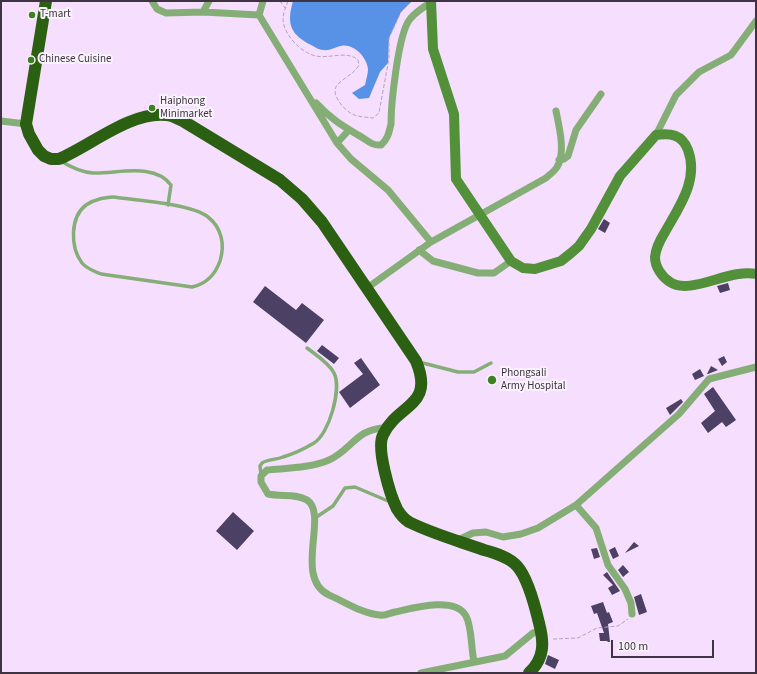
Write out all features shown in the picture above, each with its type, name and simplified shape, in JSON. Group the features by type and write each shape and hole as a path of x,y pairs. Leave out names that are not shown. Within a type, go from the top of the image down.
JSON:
{"highway":[{"path":"46,1 26,124 29,134 38,150 44,156 51,159 59,159 116,129 147,117 168,115 183,120 280,180 302,199 322,222 416,361 421,373 422,385 418,397 386,428 382,435 381,446 393,499 400,514 409,522 495,554 517,566 524,578 532,598 542,635 542,654 535,667 529,673"}],"street":[{"path":"152,1 157,9 166,13 203,12 259,15"},
{"path":"203,12 209,1"},
{"path":"263,1 259,15 337,143 352,159 388,190 431,242"},
{"path":"308,95 331,118 348,131 373,144 381,145 387,139 391,124 402,36 412,17 431,2"},
{"path":"431,2 433,49 454,114 456,179 511,261 523,268 535,269 562,261 580,246 620,176 656,135 676,95 699,72 731,55 756,21"},
{"path":"559,160 568,156 576,130 601,94"},
{"path":"367,288 431,242 546,178 557,167 559,160 562,139 556,111"},
{"path":"1,121 26,124"},
{"path":"337,143 348,131"},
{"path":"656,135 669,134 678,136 688,148 692,169 688,189 684,198 657,245 655,258 659,271 670,282 684,286 735,273 756,273"},
{"path":"419,250 433,261 478,273 494,273 511,261"},
{"path":"458,540 474,533 486,532 502,537 521,534 538,528 576,505 679,414 709,379 756,367"},
{"path":"386,428 375,428 358,436 339,455 328,461 267,470 262,476 261,482 268,494 301,496 309,501 313,508 312,564 314,576 318,586 322,590 370,614 382,616 430,605 449,606 460,609 467,618 474,661"},
{"path":"576,505 596,528 608,565 625,589 631,603 632,614"},
{"path":"421,673 474,661 505,656 533,633 542,635"}],"lane":[{"path":"59,159 72,168 84,172 95,173 135,170 162,176 171,185 168,205"},
{"path":"113,197 168,205 195,210 208,216 216,225 221,234 223,247 220,262 211,277 203,284 192,287 180,286 101,274 90,270 82,262 76,251 74,225 79,212 87,204 99,199 113,197"},
{"path":"262,476 260,466 262,463 283,457 315,442 323,435 327,426 337,393 337,380 329,365 307,348"},
{"path":"416,361 458,372 474,372 491,363"},
{"path":"314,519 327,511 345,488 350,486 356,487 388,501 393,499"}],"path":[{"path":"280,1 285,8"},
{"path":"288,1 282,19 284,27 297,45 306,52 315,56 323,57 349,55 358,60 359,65 356,70 338,84 335,88 335,93 338,100 351,113 358,116 373,118 379,113 389,58 389,38 401,12 412,1"},
{"path":"542,635 581,637 597,628 618,626 626,621 632,614"}],"water":[{"path":"293,1 412,1 401,12 389,38 388,63 380,72 369,98 359,99 352,93 365,85 367,75 367,64 359,52 346,46 321,50 302,40 297,36 291,26 290,15"}],"building":[{"path":"604,219 610,223 605,233 598,229"},
{"path":"728,283 730,290 720,293 717,286"},
{"path":"265,286 296,310 302,303 324,320 306,343 253,302"},
{"path":"322,345 339,358 334,364 317,351"},
{"path":"724,356 727,362 722,366 718,359"},
{"path":"361,358 380,385 350,408 339,392 363,374 354,363"},
{"path":"711,366 718,370 707,374"},
{"path":"700,369 704,376 695,380 692,374"},
{"path":"713,387 736,420 726,427 722,422 708,433 701,423 715,411 704,394"},
{"path":"681,399 683,402 670,415 666,408"},
{"path":"233,512 254,531 237,550 216,531"},
{"path":"634,542 639,546 625,553"},
{"path":"615,547 619,556 613,559 609,550"},
{"path":"597,548 600,557 594,559 591,549"},
{"path":"623,565 629,572 623,577 618,570"},
{"path":"607,572 620,591 612,595 608,588 613,585 603,575"},
{"path":"641,594 647,612 639,615 634,597"},
{"path":"603,602 607,613 609,612 613,622 608,624 610,642 600,641 599,633 604,633 597,613 594,614 591,606"},
{"path":"548,655 559,660 555,669 545,664"}],"place":[{"name":"T-mart","path":"32,15"},
{"name":"Chinese Cuisine","path":"31,60"},
{"name":"Haiphong Minimarket","path":"152,108"},
{"name":"Phongsali Army Hospital","path":"492,380"}]}
